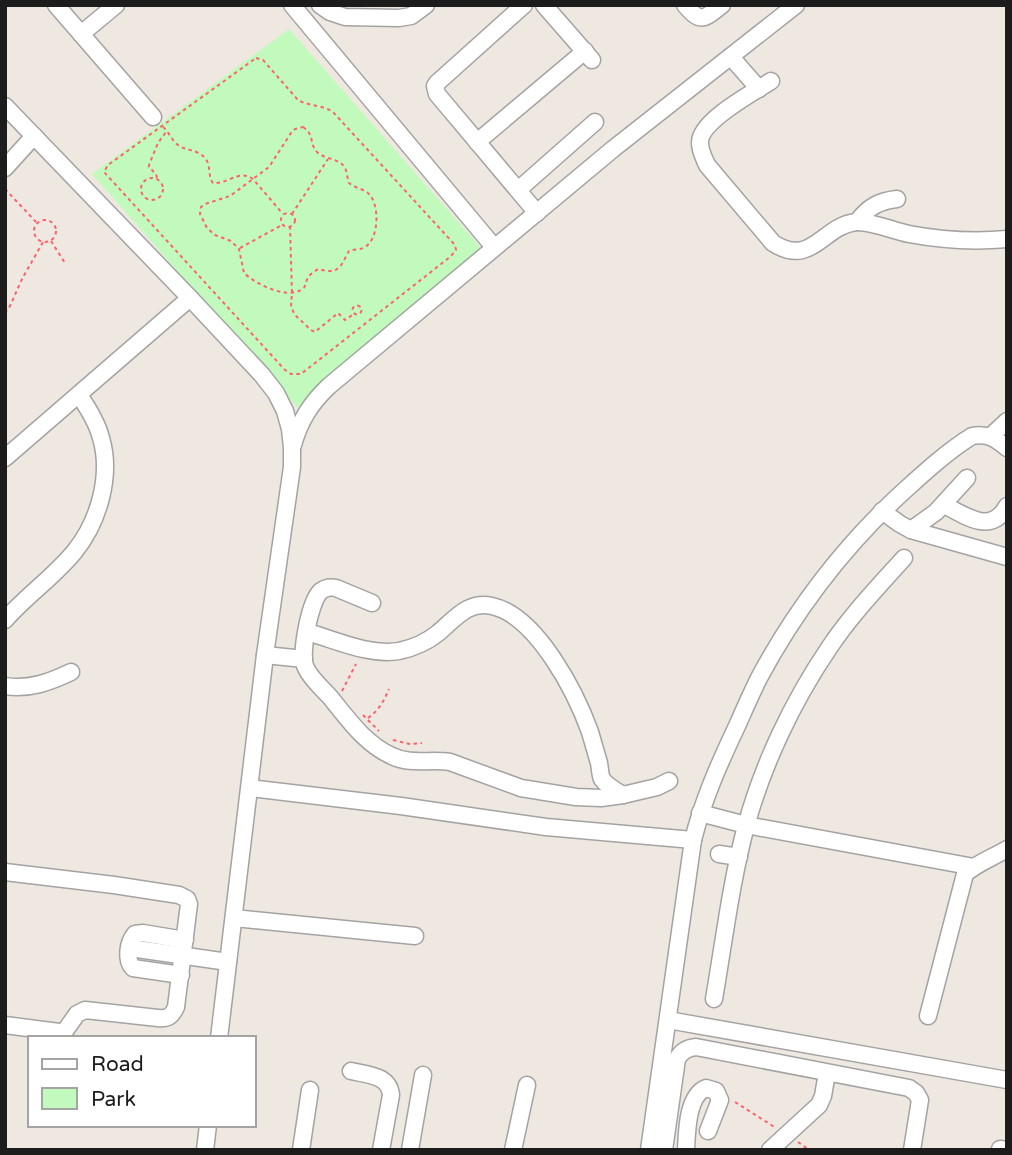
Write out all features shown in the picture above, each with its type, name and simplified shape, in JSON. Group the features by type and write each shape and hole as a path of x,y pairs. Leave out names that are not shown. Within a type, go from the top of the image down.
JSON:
{"street":[{"path":"56,5 157,121"},
{"path":"81,34 116,5"},
{"path":"292,5 494,247"},
{"path":"320,5 345,17 405,18 416,14 426,5"},
{"path":"524,5 435,86 437,94 537,213"},
{"path":"477,142 588,56 544,5"},
{"path":"685,5 692,14 700,18 705,18 722,5"},
{"path":"292,448 305,413 329,386 623,141 796,5"},
{"path":"731,57 765,85 728,109 706,128 699,143 707,165 773,243 794,252 806,250 844,226 857,222 933,238 1007,239"},
{"path":"5,106 262,375 276,393 287,420 292,467 265,655 219,1036"},
{"path":"518,190 595,122"},
{"path":"5,168 34,136"},
{"path":"857,222 864,212 874,205 897,199"},
{"path":"5,458 190,298"},
{"path":"5,620 74,552 94,517 104,478 105,458 95,421 79,395"},
{"path":"991,436 1007,421"},
{"path":"649,1150 693,840 716,770 760,678 790,626 822,581 882,511 917,479 972,436 991,436 1007,448"},
{"path":"911,530 944,505 967,478"},
{"path":"944,505 984,522 993,521 1007,506"},
{"path":"882,511 911,530 1007,557"},
{"path":"714,999 746,825 777,742 799,696 830,646 904,558"},
{"path":"372,603 330,587 319,593 313,604 307,632 304,664 366,739 382,751 406,761 450,762 521,788 590,798 623,795 657,787 669,781"},
{"path":"307,632 369,650 386,652 413,647 426,641 467,608 479,605 502,610 525,626 561,671 591,735 603,780 623,795"},
{"path":"265,655 304,659"},
{"path":"5,686 23,688 71,672"},
{"path":"590,798 603,780"},
{"path":"250,788 545,827 693,840"},
{"path":"700,813 746,825 974,867"},
{"path":"928,1016 965,874 1007,849"},
{"path":"719,854 738,858"},
{"path":"5,872 113,893 184,896 189,904 176,1007 170,1017 158,1018 108,1004 77,1014 65,1031 5,1025"},
{"path":"234,918 415,936"},
{"path":"181,975 133,968 128,963 132,937 139,933 228,962"},
{"path":"668,1020 1007,1080"},
{"path":"664,1150 677,1059 681,1052 696,1047 909,1088 920,1100 912,1150"},
{"path":"351,1071 383,1079 391,1089 381,1150"},
{"path":"770,1150 818,1105 823,1096 827,1073"},
{"path":"410,1150 423,1074"},
{"path":"513,1150 527,1085"},
{"path":"686,1150 687,1130 697,1093 706,1088 716,1091 720,1100 708,1131"},
{"path":"301,1150 310,1090"},
{"path":"205,1150 208,1127"},
{"path":"1000,1149 1007,1150"}],"path":[{"path":"252,60 263,60 298,100 333,112 455,245 456,250 308,370 301,374 290,374 104,172 108,165 157,121 252,60"},
{"path":"157,121 179,146 203,156 208,162 213,183 224,183 241,174 247,174 283,214 292,214"},
{"path":"299,128 308,130 314,149 329,158 342,164 349,183 371,196 377,208 373,237 366,247 349,251 341,266 330,272 318,270 310,274 304,288 292,293 280,292 253,281 244,273 239,249 231,241 215,235 207,228 200,214 201,207 230,196 269,167 291,133 299,128"},
{"path":"156,179 146,180 142,186 142,193 146,198 153,200 162,194 163,187 149,165 158,143 167,131"},
{"path":"292,214 329,158"},
{"path":"5,189 37,223"},
{"path":"282,225 280,219 283,214"},
{"path":"239,249 282,225 290,226 295,222 292,214"},
{"path":"5,313 43,242 51,240 55,233 54,226 44,220 37,223 34,230 34,234 43,242"},
{"path":"290,226 292,311 313,332 338,313 346,320 354,314"},
{"path":"51,240 65,263"},
{"path":"342,696 343,688 356,664"},
{"path":"367,719 377,711 389,689"},
{"path":"358,710 386,737 398,742 422,743"},
{"path":"735,1102 809,1150"}],"green space":[{"path":"289,29 488,256 298,408 92,174"}]}
